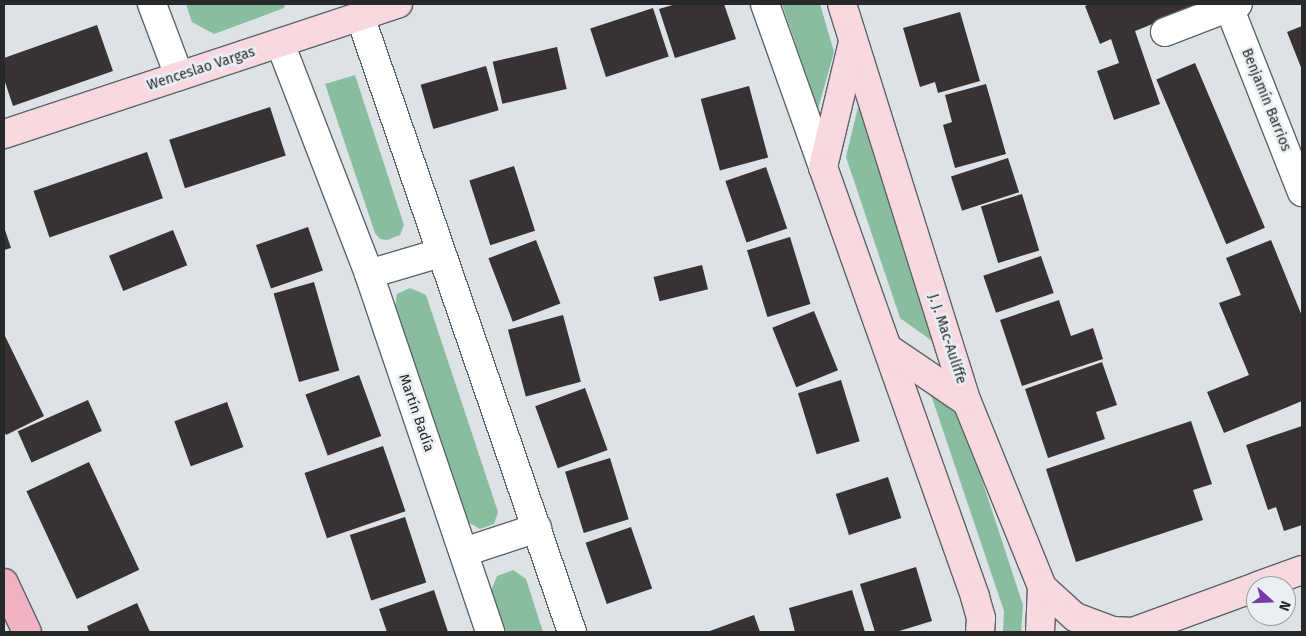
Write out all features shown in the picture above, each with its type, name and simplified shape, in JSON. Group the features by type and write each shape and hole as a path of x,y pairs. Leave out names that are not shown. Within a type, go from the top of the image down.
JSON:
{"main road":[{"name":"Wenceslao Vargas","path":"4,134 398,4"},
{"name":"J. J. Mac-Auliffe","path":"842,4 967,402 1042,587 1040,632"},
{"name":"J. J. Mac-Auliffe","path":"823,167 853,42"},
{"path":"823,167 890,348 975,598 981,618 980,632"},
{"path":"890,348 967,402"},
{"path":"1285,576 1302,570"},
{"path":"4,583 27,632"},
{"path":"1042,587 1075,617 1113,631 1133,632 1246,590"}],"street":[{"path":"152,4 179,76"},
{"path":"765,4 823,167"},
{"path":"1166,32 1234,6"},
{"name":"Benjamín Barrios","path":"1234,6 1302,192"},
{"path":"360,16 440,253 538,528 572,632"},
{"name":"Martín Badía","path":"280,43 369,274 490,632"},
{"path":"369,274 440,253"},
{"path":"464,552 538,528"}],"green space":[{"path":"186,4 285,4 284,8 214,34 192,22"},
{"path":"782,4 820,4 834,52 818,109"},
{"path":"355,75 404,225 400,235 387,240 380,239 375,233 325,84"},
{"path":"859,103 939,346 900,318 846,157"},
{"path":"410,288 426,295 498,512 494,524 480,529 466,521 395,307 397,294"},
{"path":"930,392 961,416 1023,605 1021,632 1003,632 1004,611"},
{"path":"513,570 526,579 543,632 505,632 491,591 497,576"}],"building":[{"path":"676,4 724,4 736,39 675,58 659,9"},
{"path":"1090,4 1203,4 1135,31 1160,104 1114,120 1097,71 1119,63 1111,39 1100,44 1085,6"},
{"path":"653,8 669,57 606,77 590,28"},
{"path":"960,12 980,81 938,93 935,82 920,87 903,28"},
{"path":"97,25 113,71 13,106 4,79 4,58"},
{"path":"1302,26 1302,70 1287,32"},
{"path":"557,47 567,89 502,104 493,62"},
{"path":"1195,63 1265,228 1226,244 1156,79"},
{"path":"486,66 499,110 433,129 421,85"},
{"path":"986,84 1006,154 955,168 943,125 952,122 945,95"},
{"path":"749,86 768,157 720,170 701,99"},
{"path":"270,107 286,156 185,188 169,140"},
{"path":"147,152 163,198 49,237 34,191"},
{"path":"1008,158 1019,192 962,211 951,177"},
{"path":"514,166 535,231 490,245 469,181"},
{"path":"766,167 787,228 747,242 725,181"},
{"path":"1022,194 1039,250 998,263 981,207"},
{"path":"4,227 11,248 4,250"},
{"path":"308,227 323,270 271,288 256,245"},
{"path":"173,230 187,265 123,291 109,256"},
{"path":"790,237 810,304 767,317 747,250"},
{"path":"536,240 560,303 513,322 488,258"},
{"path":"1271,240 1302,316 1302,401 1224,433 1207,392 1249,375 1219,303 1241,295 1226,258"},
{"path":"1041,256 1054,293 996,313 983,276"},
{"path":"702,265 708,289 660,301 653,277"},
{"path":"314,282 339,370 299,382 274,294"},
{"path":"1059,300 1071,336 1093,328 1103,359 1022,386 1000,320"},
{"path":"814,311 838,370 796,387 772,328"},
{"path":"563,315 581,382 526,396 508,330"},
{"path":"4,334 44,416 6,435 4,431"},
{"path":"1102,362 1117,405 1096,412 1105,439 1048,458 1025,389"},
{"path":"359,375 381,436 328,456 305,394"},
{"path":"841,380 860,441 817,454 798,393"},
{"path":"585,388 608,450 558,468 535,406"},
{"path":"88,400 102,431 31,462 18,431"},
{"path":"227,402 243,447 191,466 174,421"},
{"path":"1191,421 1212,484 1193,490 1203,520 1076,562 1046,469"},
{"path":"1302,426 1302,525 1284,531 1276,507 1268,510 1246,445"},
{"path":"383,446 405,511 327,538 305,473"},
{"path":"610,458 629,519 584,533 565,472"},
{"path":"89,462 139,570 77,599 26,491"},
{"path":"888,477 901,518 849,535 836,494"},
{"path":"405,517 426,583 371,601 350,535"},
{"path":"631,527 652,588 607,604 586,543"},
{"path":"916,567 932,621 896,632 875,632 860,584"},
{"path":"434,590 448,632 387,632 379,609"},
{"path":"852,590 865,632 795,632 789,608"},
{"path":"137,603 150,632 89,632 87,626"},
{"path":"754,615 760,632 707,632"}]}
